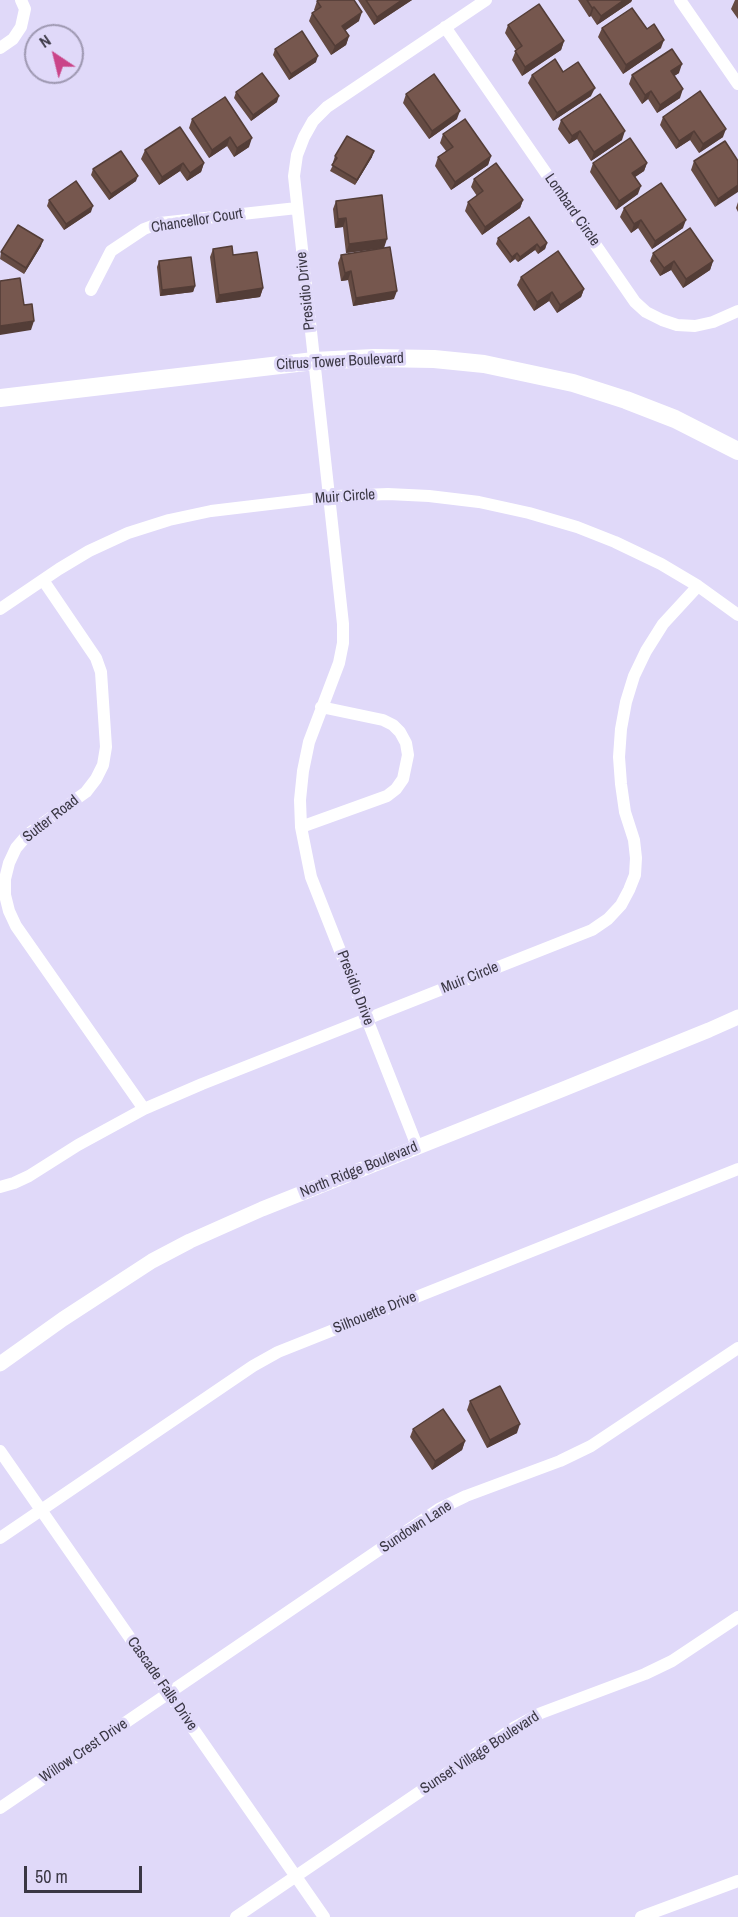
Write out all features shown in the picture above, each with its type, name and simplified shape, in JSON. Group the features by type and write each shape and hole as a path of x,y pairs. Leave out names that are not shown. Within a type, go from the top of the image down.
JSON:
{"main road":[{"name":"Citrus Tower Boulevard","path":"0,398 314,361 374,358 434,360 484,364 573,382 675,419 738,451"}],"street":[{"path":"0,48 13,39 21,27 25,9 21,0"},
{"name":"Presidio Drive","path":"417,1146 311,877 301,827 300,800 309,742 339,663 343,643 343,624 294,176 297,155 304,137 313,121 327,107 486,0"},
{"path":"680,0 738,84"},
{"name":"Lombard Circle","path":"445,27 635,302 646,312 677,325 695,326 713,322 738,311"},
{"name":"Chancellor Court","path":"91,290 111,250 144,229 160,223 297,207"},
{"name":"Muir Circle","path":"0,609 89,551 128,533 169,520 211,511 329,497 388,494 479,502 577,527 661,564 698,586 738,615"},
{"name":"Sutter Road","path":"43,580 96,658 101,672 106,747 103,765 86,792 28,834 16,848 7,871 5,896 16,926 144,1109"},
{"name":"Muir Circle","path":"0,1187 29,1176 78,1145 144,1109 592,930 608,919 621,905 629,890 636,858 634,840 625,812 620,775 621,729 626,702 634,676 646,651 663,624 698,586"},
{"path":"301,827 387,796 403,779 408,755 406,743 393,725 383,720 321,707"},
{"name":"North Ridge Boulevard","path":"0,1364 63,1318 152,1261 181,1246 262,1209 738,1017"},
{"name":"Silhouette Drive","path":"0,1538 253,1366 278,1352 738,1169"},
{"name":"Sundown Lane","path":"168,1693 439,1509 466,1496 560,1461 591,1446 738,1348"},
{"name":"Cascade Falls Drive","path":"0,1451 324,1917"},
{"name":"Sunset Village Boulevard","path":"236,1917 515,1727 542,1713 645,1674 672,1661 738,1617"},
{"name":"Willow Crest Drive","path":"0,1808 168,1693"},
{"path":"641,1917 738,1881"}],"building":[{"path":"354,0 362,12 342,26 349,36 335,46 312,13 321,7 317,1"},
{"path":"366,0 402,0 377,17"},
{"path":"587,0 624,0 601,16"},
{"path":"539,4 564,41 525,67 515,51 522,46 508,25"},
{"path":"632,8 647,29 654,24 664,40 626,65 602,28"},
{"path":"302,31 318,56 291,74 275,49"},
{"path":"672,49 682,64 671,71 683,89 660,105 651,91 645,95 632,75"},
{"path":"555,59 563,72 578,62 595,88 557,113 532,75"},
{"path":"262,73 279,96 253,115 236,92"},
{"path":"434,74 460,111 432,131 406,94"},
{"path":"700,91 726,129 703,144 694,131 679,141 663,117"},
{"path":"600,94 625,131 594,152 580,131 572,136 561,120"},
{"path":"225,97 252,138 237,148 230,137 212,150 192,119"},
{"path":"465,119 491,156 455,182 438,157 453,147 443,134"},
{"path":"180,127 204,163 190,173 183,163 162,177 145,150"},
{"path":"347,136 374,151 357,180 332,165"},
{"path":"630,138 647,163 632,173 641,186 619,201 593,163"},
{"path":"725,141 738,161 738,185 718,199 694,161"},
{"path":"121,151 138,176 111,194 93,169"},
{"path":"496,163 523,200 485,227 468,202 483,191 474,179"},
{"path":"76,181 93,206 66,224 49,200"},
{"path":"661,183 686,220 655,241 641,220 634,224 624,208"},
{"path":"382,195 387,239 349,244 346,218 338,219 336,201"},
{"path":"529,217 547,243 540,248 537,244 520,257 517,253 512,257 498,238"},
{"path":"18,225 43,240 26,268 1,252"},
{"path":"690,228 713,261 686,279 674,261 664,268 653,253"},
{"path":"232,246 233,255 257,252 263,288 219,295 213,249"},
{"path":"390,247 397,291 356,298 351,271 345,273 341,255"},
{"path":"558,251 584,289 560,305 552,292 537,302 521,277"},
{"path":"191,257 195,286 162,290 159,261"},
{"path":"20,278 24,305 32,304 34,321 0,326 0,281"},
{"path":"500,1386 520,1424 490,1440 470,1401"},
{"path":"443,1409 465,1441 435,1461 413,1429"}]}
